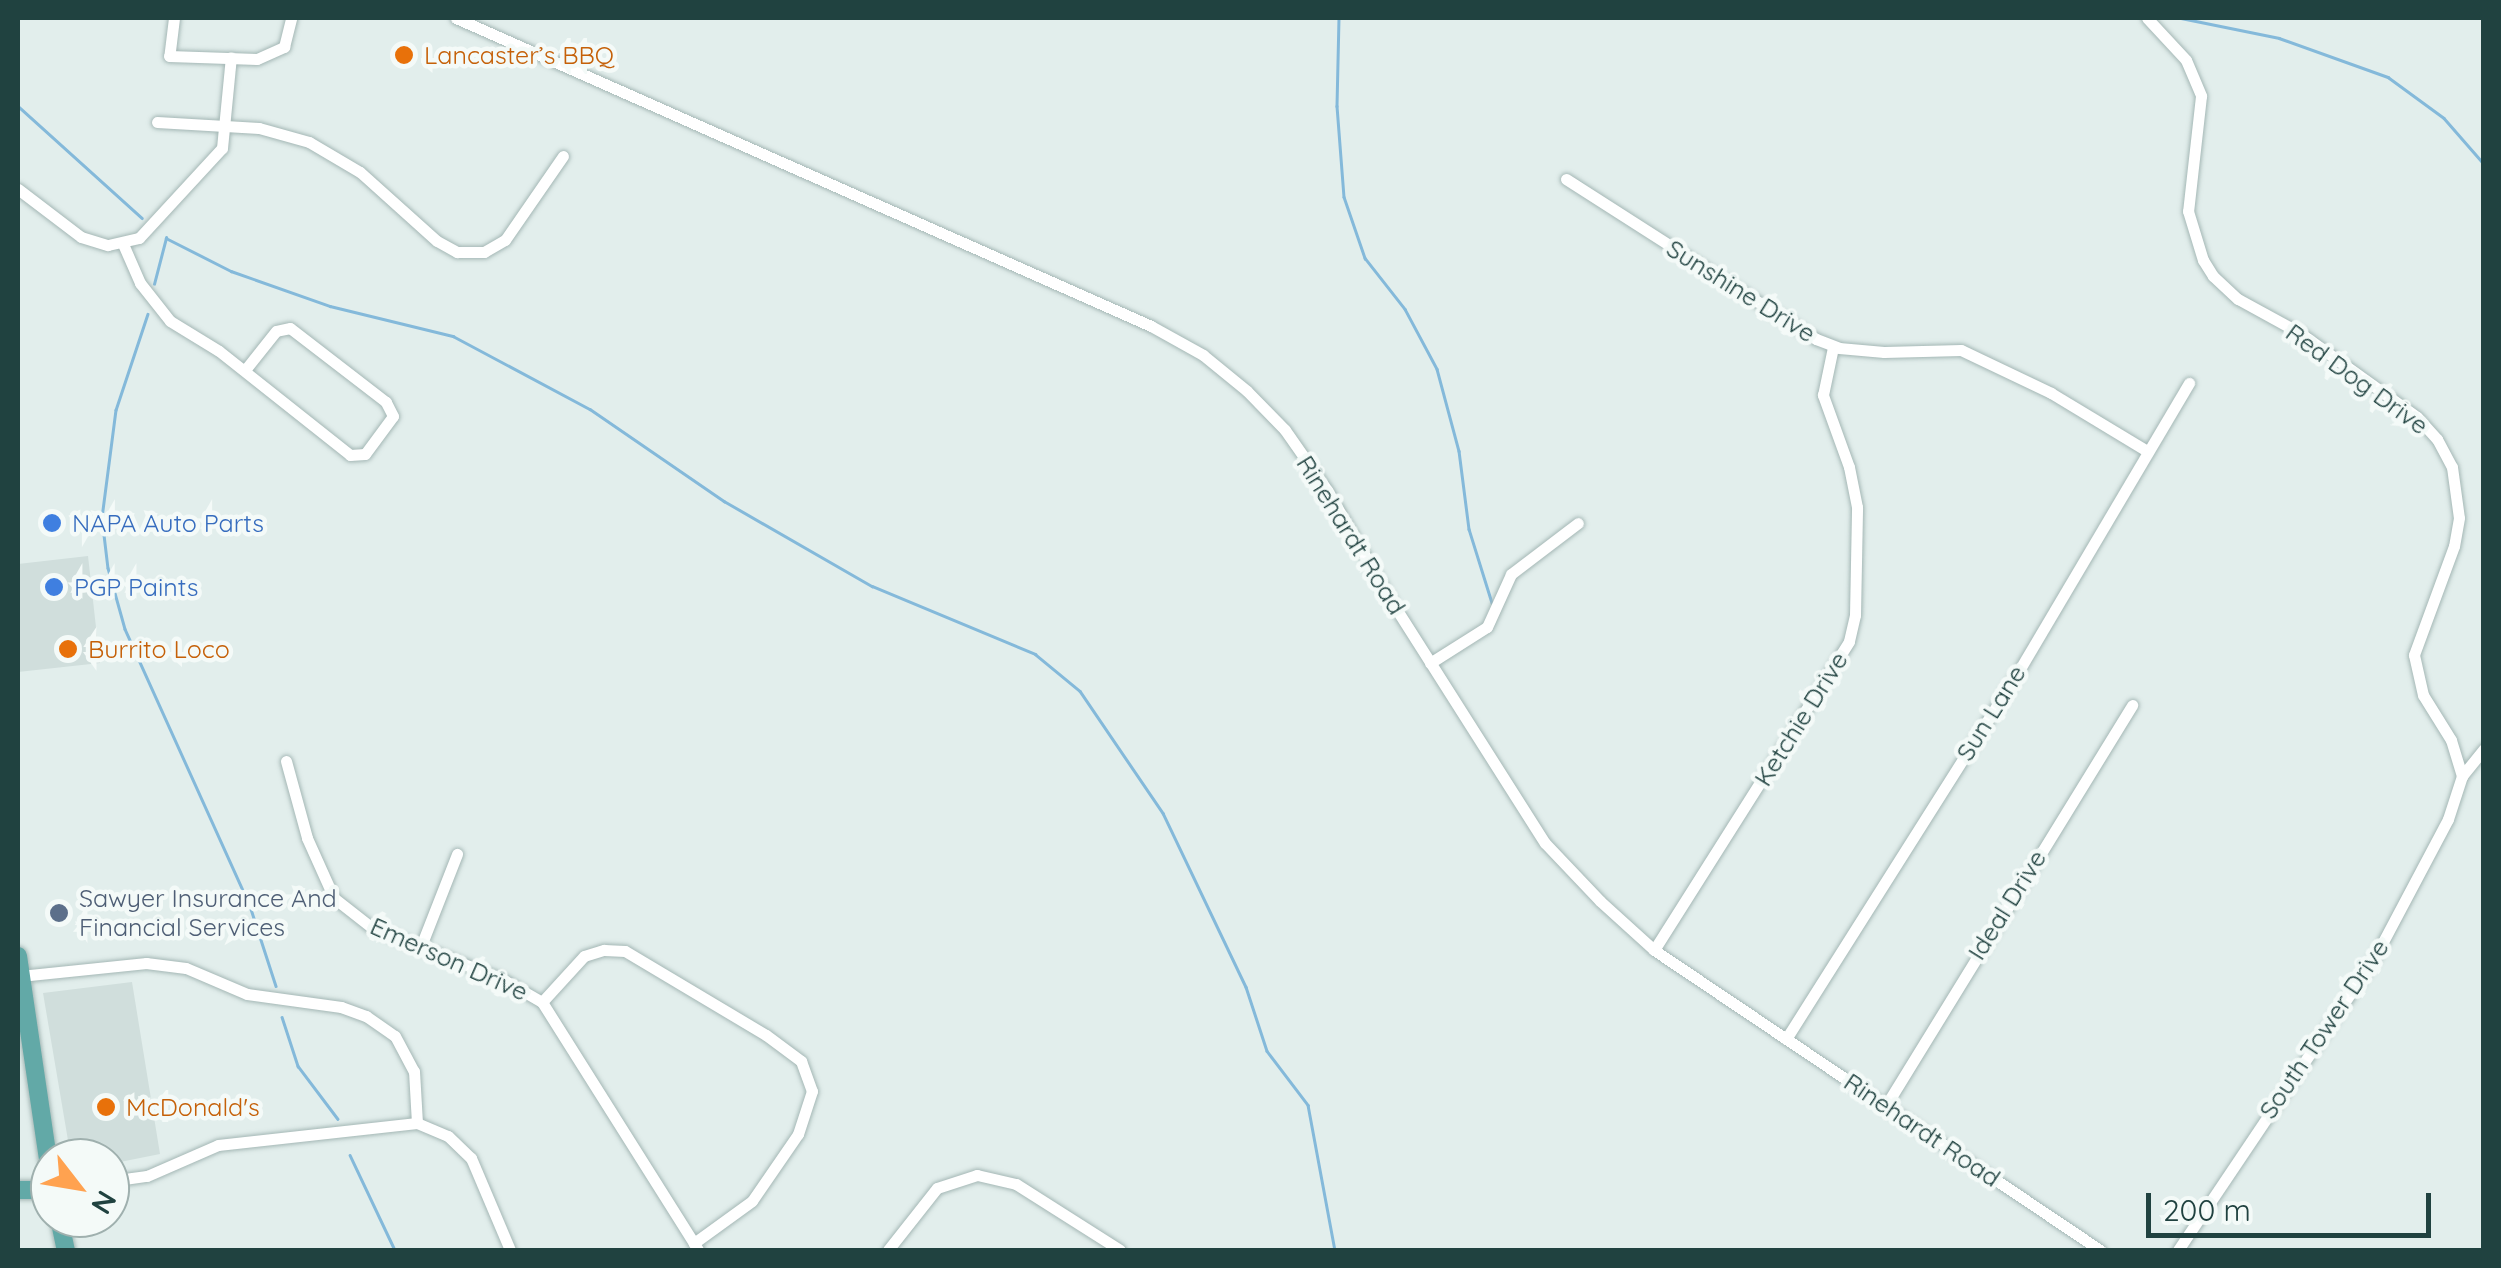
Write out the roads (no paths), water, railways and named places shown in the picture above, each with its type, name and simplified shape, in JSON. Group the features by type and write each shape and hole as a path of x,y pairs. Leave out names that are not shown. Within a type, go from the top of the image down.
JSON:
{"main road":[{"path":"18,956 45,1138"}],"street":[{"path":"174,18 169,56 231,57 271,56 284,47 291,18"},
{"name":"Rinehardt Road","path":"456,18 1151,326 1203,355 1247,390 1285,430 1327,490 1430,663 1545,842 1654,950 2100,1250"},
{"name":"Red Dog Drive","path":"2147,18 2186,60 2201,96 2187,197 2202,260 2238,299 2300,334 2417,417 2437,439 2452,468 2459,518 2454,546 2414,656 2423,695 2451,740 2462,776"},
{"path":"18,188 81,238 123,244 152,229 222,148 231,57"},
{"path":"157,122 281,132 328,151 360,172 436,241 458,252 484,252 505,240 563,156"},
{"name":"Sunshine Drive","path":"1566,179 1786,324 1833,347 1884,352 1961,350 2051,393 2147,451"},
{"path":"123,244 126,257 153,304 170,322 244,370 350,455 365,454 393,416 386,402 290,328 276,331 244,370"},
{"name":"Ketchie Drive","path":"1654,950 1850,642 1856,615 1857,507 1849,466 1823,395 1833,347"},
{"name":"Sun Lane","path":"1786,1039 2014,679 2189,382"},
{"path":"1430,663 1487,626 1510,574 1578,523"},
{"name":"Ideal Drive","path":"1885,1107 2132,706"},
{"name":"South Tower Drive","path":"2178,1250 2375,957 2452,810 2462,776 2484,749"},
{"name":"Emerson Drive","path":"286,762 307,838 334,898 371,927 502,979 542,1002 696,1247"},
{"path":"421,946 457,854"},
{"path":"542,1002 584,956 604,950 625,951 766,1035 801,1061 812,1091 798,1134 752,1201 696,1247"},
{"path":"20,976 146,963 186,968 247,994 341,1006 366,1016 394,1036 414,1071 417,1123"},
{"path":"130,1178 147,1176 218,1145 417,1123 448,1136 471,1158 510,1250"},
{"path":"888,1250 937,1188 977,1175 1016,1184 1120,1250"}],"waterway":[{"path":"1339,18 1337,106 1344,197 1365,258 1405,309 1437,369 1459,451 1469,529 1492,603"},
{"path":"2181,18 2279,38 2388,77 2444,118 2484,164"},
{"path":"18,106 142,218"},
{"path":"154,284 166,238 231,271 330,306 453,336 590,409 724,501 872,586 1035,654 1080,691 1163,813 1246,987 1267,1051 1308,1105 1335,1250"},
{"path":"148,314 116,410 102,518 108,568 125,629 250,906 276,986"},
{"path":"282,1017 298,1066 338,1119"},
{"path":"350,1155 395,1250"}],"place":[{"name":"Lancaster’s BBQ","path":"404,55"},
{"name":"NAPA Auto Parts","path":"52,523"},
{"name":"PGP Paints","path":"54,587"},
{"name":"Burrito Loco","path":"68,649"},
{"name":"Sawyer Insurance And Financial Services","path":"59,913"},
{"name":"McDonald's","path":"106,1107"}]}
